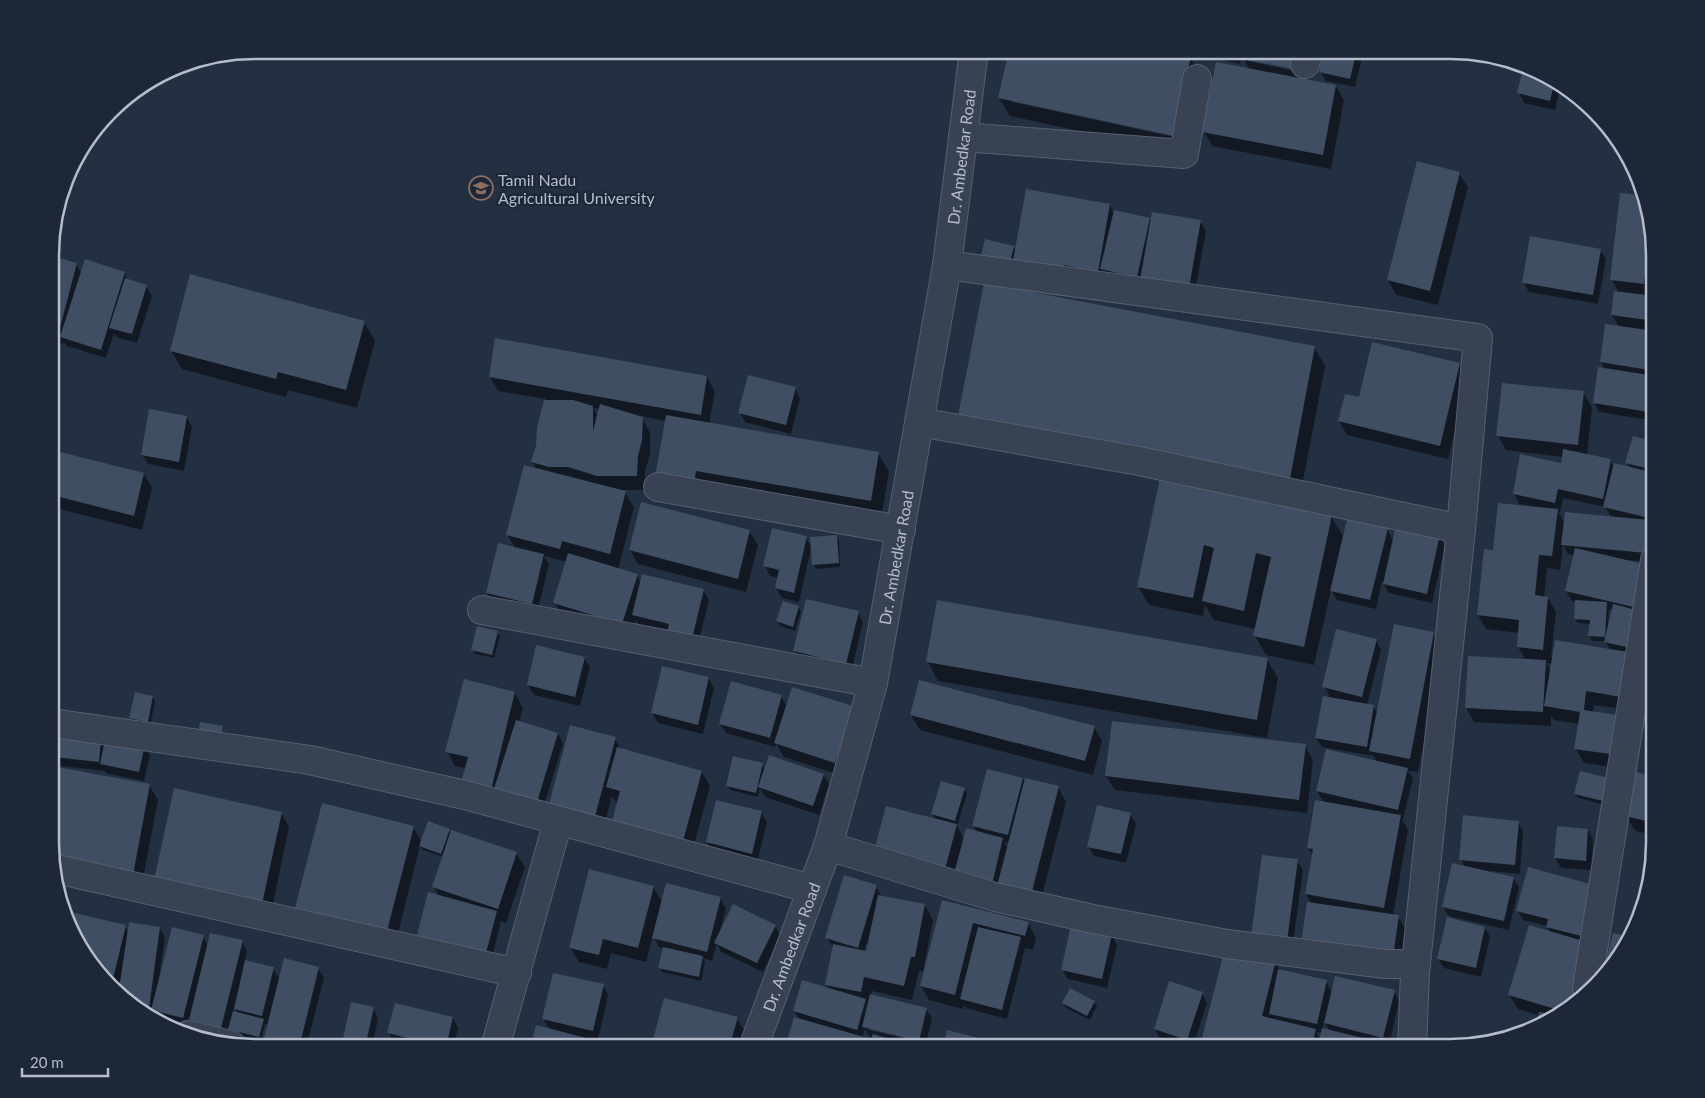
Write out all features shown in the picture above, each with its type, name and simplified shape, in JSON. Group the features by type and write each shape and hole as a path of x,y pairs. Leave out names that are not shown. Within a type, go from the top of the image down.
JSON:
{"street":[{"name":"Dr. Ambedkar Road","path":"756,1039 828,846 873,683 947,265 973,59"},
{"path":"963,137 1184,154 1197,79"},
{"path":"947,265 1478,338 1461,529 1416,964 1412,1039"},
{"path":"919,422 1139,461 1461,529"},
{"path":"658,487 901,530"},
{"path":"482,610 873,683"},
{"path":"1588,983 1646,617"},
{"path":"59,724 310,760 465,795 812,889"},
{"path":"498,1039 558,821"},
{"path":"828,846 995,896 1093,919 1227,944 1385,964 1416,964"},
{"path":"60,870 516,972"}],"building":[{"path":"1007,59 1190,59 1174,136 998,98"},
{"path":"1242,59 1295,59 1293,69"},
{"path":"1322,59 1355,59 1350,79 1319,72"},
{"path":"1216,62 1336,85 1323,155 1202,132"},
{"path":"1522,73 1553,88 1550,101 1517,93"},
{"path":"1417,161 1460,172 1430,291 1387,280"},
{"path":"1026,189 1110,204 1098,272 1064,265 1062,275 1012,266"},
{"path":"1620,193 1637,195 1645,229 1646,262 1644,284 1610,280"},
{"path":"1114,210 1150,218 1137,277 1100,269"},
{"path":"1152,212 1201,220 1189,288 1140,280"},
{"path":"1530,236 1601,249 1593,295 1522,283"},
{"path":"985,239 1014,246 1010,263 981,256"},
{"path":"59,258 77,263 59,331"},
{"path":"85,259 125,272 101,350 60,337"},
{"path":"190,274 365,321 346,390 278,372 276,379 170,351"},
{"path":"125,278 147,285 132,334 109,328"},
{"path":"984,283 1315,346 1289,484 957,421"},
{"path":"1614,291 1646,295 1646,320 1611,315"},
{"path":"1605,324 1646,330 1646,370 1600,362"},
{"path":"495,338 707,376 701,415 489,377"},
{"path":"1372,342 1460,363 1440,446 1338,421 1345,394 1359,397"},
{"path":"1598,367 1646,375 1646,412 1593,403"},
{"path":"748,375 796,387 786,425 738,413"},
{"path":"1502,383 1584,391 1578,445 1496,436"},
{"path":"544,400 573,400 593,406 593,431 600,404 643,417 637,476 597,476 568,467 549,467 531,462 536,446 537,427"},
{"path":"149,409 187,416 179,462 141,455"},
{"path":"666,415 879,452 871,501 696,471 693,490 654,483"},
{"path":"1633,436 1646,440 1646,468 1625,463"},
{"path":"1563,449 1611,459 1603,499 1558,489 1555,503 1513,494 1520,454 1561,463"},
{"path":"59,452 144,473 134,516 59,497"},
{"path":"1614,463 1646,471 1645,517 1603,507"},
{"path":"524,465 626,491 610,554 562,541 560,549 506,535"},
{"path":"1160,478 1332,515 1304,647 1253,636 1271,557 1256,553 1244,611 1202,601 1214,548 1204,545 1193,598 1137,587"},
{"path":"641,502 750,530 738,579 629,550"},
{"path":"1498,503 1558,509 1552,556 1539,555 1535,595 1548,597 1543,650 1517,647 1519,620 1477,615 1484,549 1493,550"},
{"path":"1565,512 1646,520 1646,553 1561,545"},
{"path":"1347,519 1388,528 1370,600 1330,591"},
{"path":"1396,525 1440,534 1427,594 1383,584"},
{"path":"772,528 807,536 794,593 775,588 779,570 763,566"},
{"path":"837,535 839,563 812,565 810,537"},
{"path":"498,543 544,554 532,604 486,593"},
{"path":"1575,548 1646,565 1646,574 1638,608 1565,591"},
{"path":"568,553 638,574 622,624 553,603"},
{"path":"642,574 704,589 692,639 667,633 669,624 632,615"},
{"path":"806,599 859,611 846,664 793,651"},
{"path":"937,600 1268,658 1257,720 926,662"},
{"path":"1575,600 1607,602 1605,637 1588,636 1590,620 1574,619"},
{"path":"783,601 799,606 793,627 776,621"},
{"path":"1613,604 1640,611 1631,648 1604,642"},
{"path":"1394,624 1434,632 1410,759 1369,751"},
{"path":"477,626 498,631 492,655 471,650"},
{"path":"1336,629 1377,639 1362,697 1322,687"},
{"path":"1555,640 1628,652 1621,697 1586,691 1584,710 1617,715 1610,754 1574,749 1580,712 1544,706"},
{"path":"536,645 585,657 575,697 527,685"},
{"path":"1468,656 1546,660 1543,712 1465,708"},
{"path":"662,666 709,677 698,725 651,713"},
{"path":"464,679 515,692 491,790 461,783 468,757 445,752"},
{"path":"919,680 1095,726 1085,761 910,715"},
{"path":"731,681 782,695 770,738 719,724"},
{"path":"792,687 853,706 835,763 774,743"},
{"path":"135,692 153,696 148,722 129,718"},
{"path":"1323,696 1374,705 1367,747 1315,738"},
{"path":"516,720 558,733 535,809 492,795"},
{"path":"1112,721 1306,744 1299,800 1105,776"},
{"path":"200,722 223,726 220,743 197,738"},
{"path":"570,725 616,737 593,824 547,812"},
{"path":"59,733 101,738 99,762 59,758"},
{"path":"106,735 145,744 139,772 100,764"},
{"path":"617,747 702,771 682,845 611,825 620,791 606,787"},
{"path":"1326,749 1408,768 1398,810 1316,791"},
{"path":"769,755 824,774 813,806 758,787"},
{"path":"733,756 763,763 756,793 726,786"},
{"path":"59,767 150,784 133,875 59,861"},
{"path":"987,769 1023,778 1008,835 972,826"},
{"path":"1580,771 1609,778 1603,801 1574,794"},
{"path":"1636,772 1646,774 1646,821 1625,816"},
{"path":"1025,778 1059,786 1030,899 996,890"},
{"path":"941,781 965,788 955,821 931,814"},
{"path":"174,788 282,812 262,904 154,880"},
{"path":"716,800 762,811 752,854 706,842"},
{"path":"1315,800 1401,815 1384,908 1305,894 1313,849 1307,848"},
{"path":"322,803 414,826 386,935 294,912"},
{"path":"1097,805 1131,813 1121,854 1087,847"},
{"path":"886,806 957,824 944,873 873,855"},
{"path":"1463,815 1519,821 1515,865 1459,860"},
{"path":"428,821 450,829 441,854 419,846"},
{"path":"1557,826 1588,829 1586,861 1554,858"},
{"path":"966,828 1003,838 992,884 954,874"},
{"path":"451,830 517,852 498,909 432,887"},
{"path":"1262,855 1298,859 1287,941 1251,936"},
{"path":"1452,863 1514,877 1504,921 1442,907"},
{"path":"1528,867 1594,885 1581,936 1546,927 1548,919 1516,911"},
{"path":"589,869 654,886 638,948 603,939 599,955 569,948"},
{"path":"844,875 877,885 858,948 825,938"},
{"path":"666,883 721,897 707,952 652,938"},
{"path":"428,892 497,911 486,953 417,935"},
{"path":"878,895 925,904 915,957 911,957 904,986 864,977 861,992 825,985 833,944 866,951"},
{"path":"942,900 1029,922 1025,936 973,923 955,995 920,986"},
{"path":"1307,902 1399,915 1393,957 1301,944"},
{"path":"733,904 776,925 757,963 714,943"},
{"path":"72,912 126,925 113,979 99,963 85,941"},
{"path":"1447,917 1485,927 1476,968 1437,959"},
{"path":"129,922 160,927 149,1008 120,985"},
{"path":"1071,925 1112,934 1102,979 1061,970"},
{"path":"1529,925 1590,943 1575,994 1555,1009 1508,995"},
{"path":"172,927 204,935 183,1018 151,1009"},
{"path":"978,927 1021,937 1002,1010 960,999"},
{"path":"210,933 243,940 221,1028 189,1020"},
{"path":"1613,933 1623,935 1620,941 1605,964"},
{"path":"663,947 703,956 699,977 658,968"},
{"path":"1225,948 1276,960 1262,1016 1316,1029 1313,1039 1202,1039"},
{"path":"284,958 319,967 301,1039 264,1039"},
{"path":"245,960 274,967 262,1016 234,1009"},
{"path":"1278,969 1327,980 1317,1024 1269,1014"},
{"path":"553,973 604,984 593,1031 542,1019"},
{"path":"1335,976 1395,990 1383,1038 1324,1023"},
{"path":"802,980 866,999 857,1030 793,1011"},
{"path":"1169,981 1203,992 1187,1039 1154,1029"},
{"path":"1070,988 1095,1001 1087,1016 1062,1003"},
{"path":"870,994 927,1008 919,1039 911,1039 862,1027"},
{"path":"664,998 738,1017 732,1039 653,1039"},
{"path":"351,1002 374,1007 367,1039 343,1039"},
{"path":"395,1003 453,1017 448,1039 412,1039 387,1033"},
{"path":"233,1011 264,1019 259,1037 228,1029"},
{"path":"1539,1012 1547,1013 1538,1019"},
{"path":"794,1017 871,1039 788,1039"},
{"path":"536,1025 590,1039 532,1039"},
{"path":"1322,1028 1367,1039 1319,1039"},
{"path":"947,1030 982,1039 945,1039"},
{"path":"873,1034 890,1039 871,1039"}],"place":[{"name":"Tamil Nadu Agricultural University","path":"481,188"}]}
